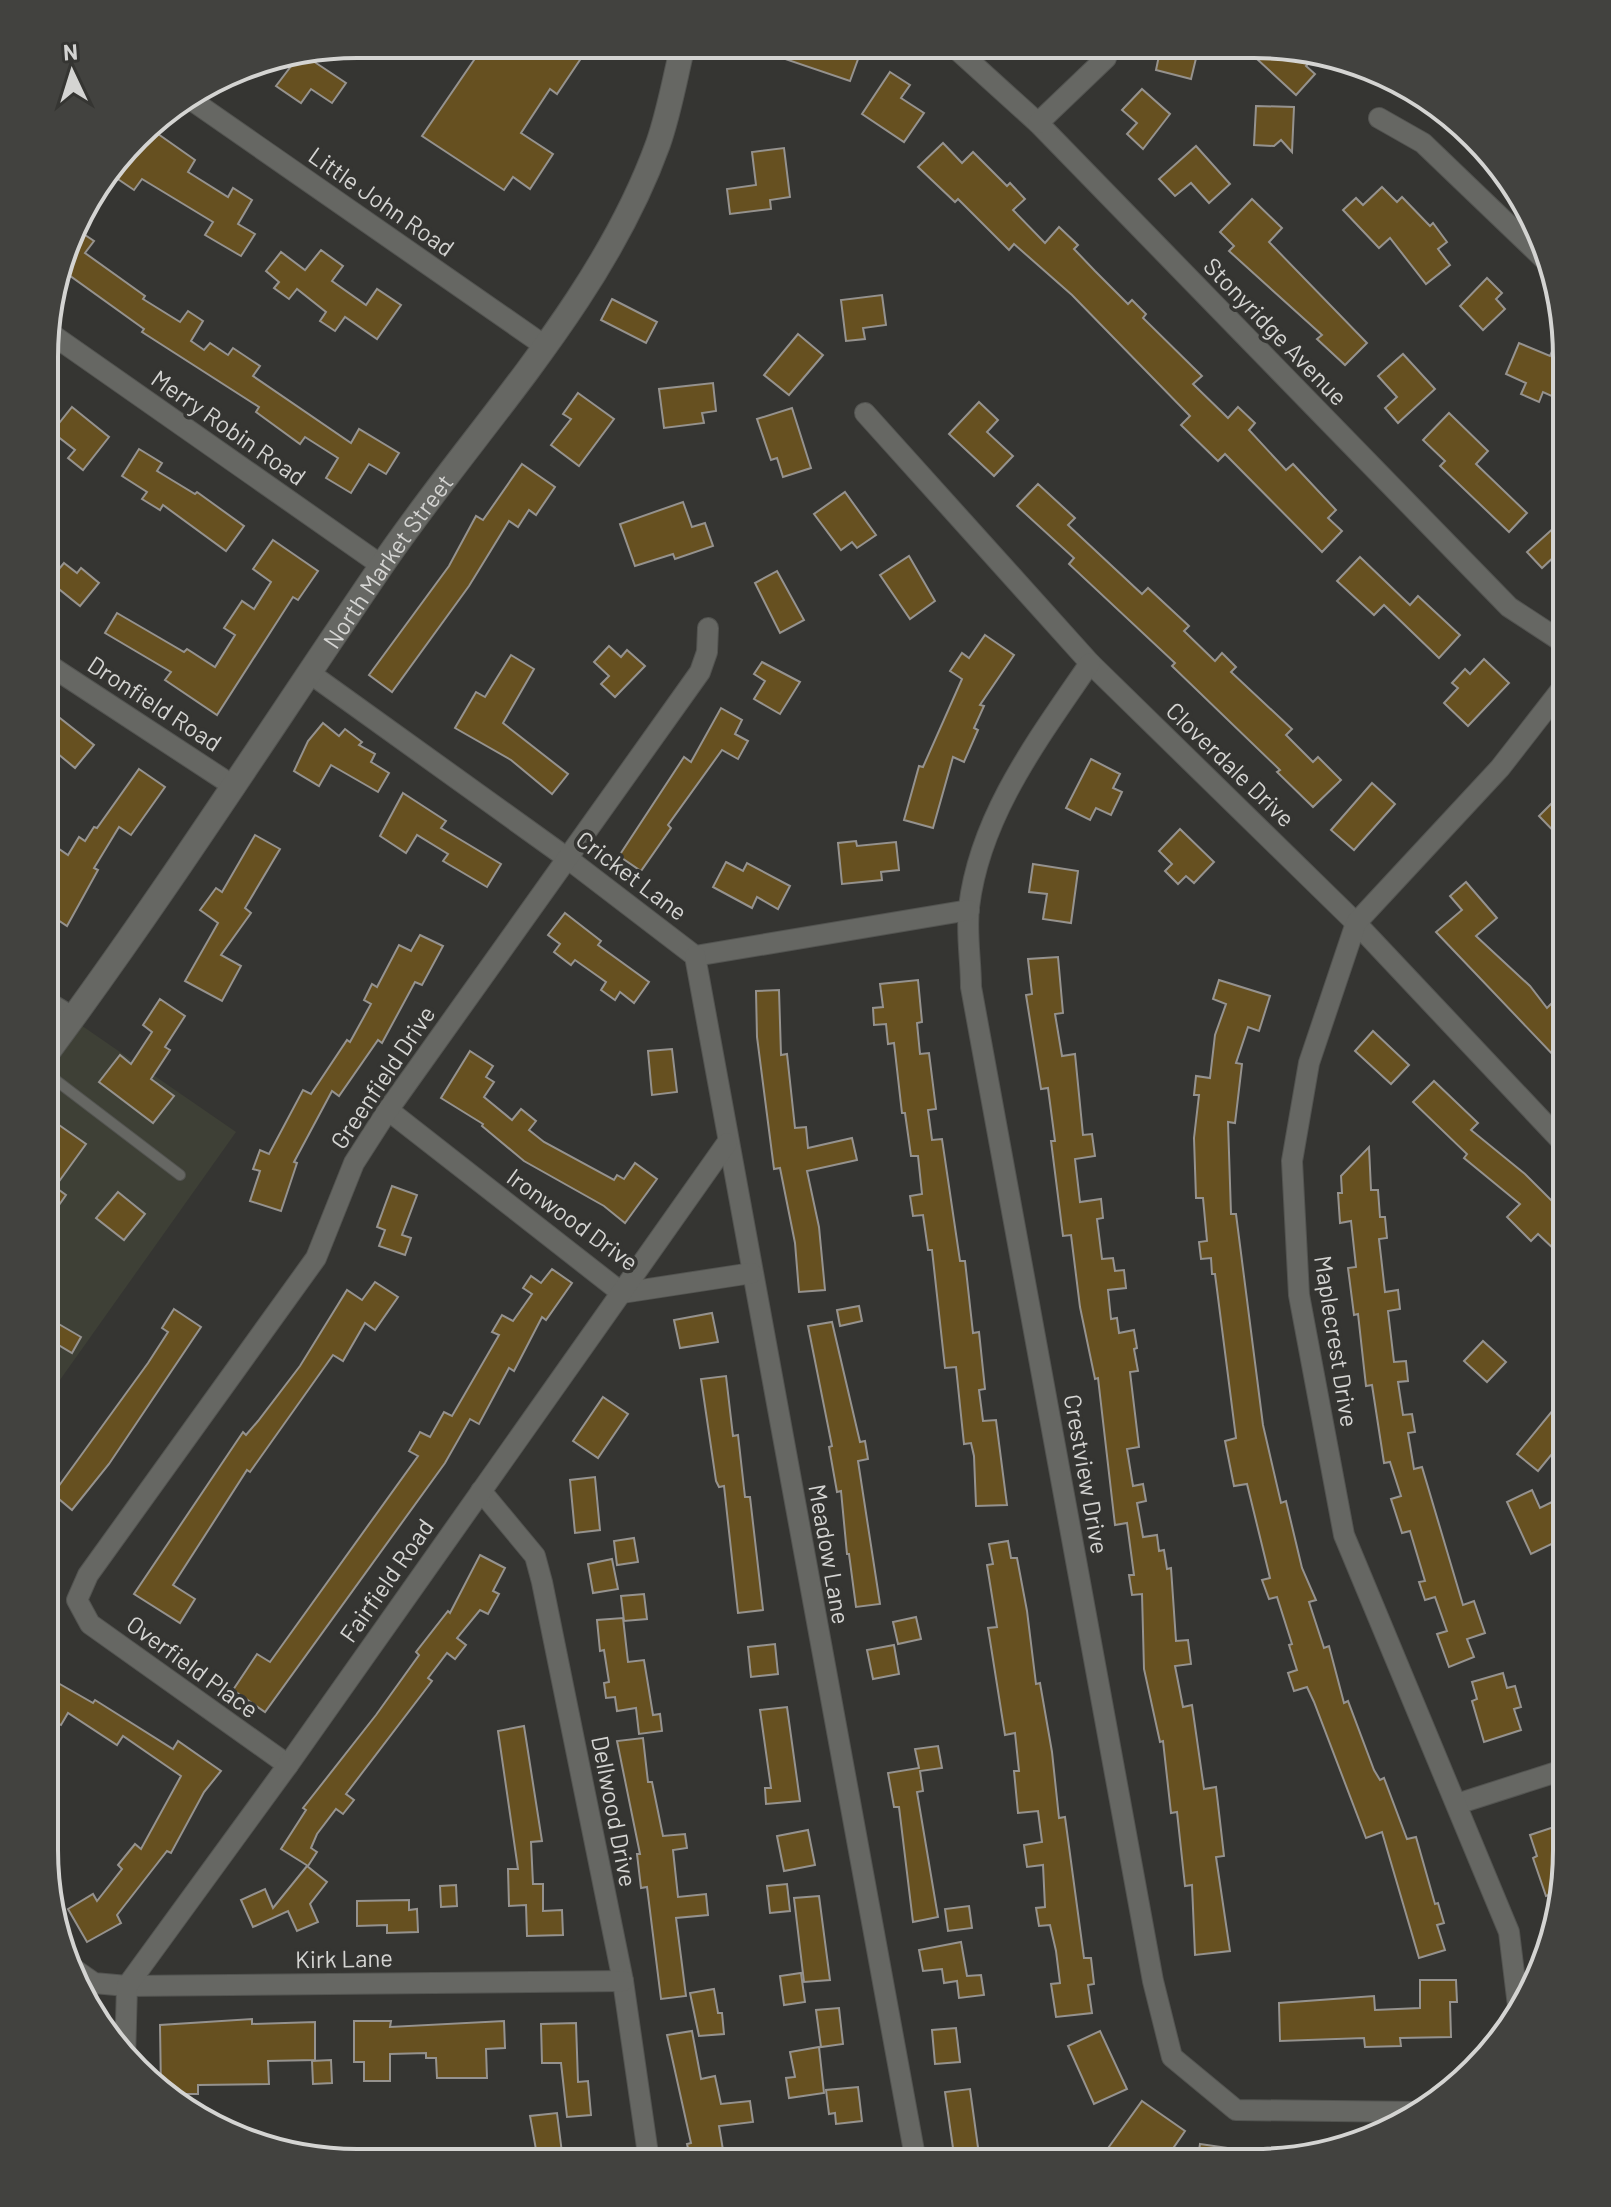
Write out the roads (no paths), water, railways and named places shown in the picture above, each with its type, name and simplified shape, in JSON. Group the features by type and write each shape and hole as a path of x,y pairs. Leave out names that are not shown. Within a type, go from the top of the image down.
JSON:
{"street":[{"name":"North Market Street","path":"58,1039 235,787 381,565 545,346 612,243 658,144 680,58"},
{"name":"Stonyridge Avenue","path":"966,58 1038,123 1509,607 1553,636"},
{"path":"1038,123 1106,58"},
{"name":"Little John Road","path":"197,104 545,346"},
{"path":"1379,118 1423,143 1532,247"},
{"name":"Merry Robin Road","path":"59,339 381,565"},
{"name":"Cloverdale Drive","path":"865,413 1090,663 1356,923 1553,1132"},
{"name":"Greenfield Drive","path":"77,1600 88,1575 316,1258 354,1163 388,1110 700,672 707,652 708,628"},
{"name":"Crestview Drive","path":"1090,663 1033,747 1001,805 979,854 969,910 971,987 1153,1981 1172,2057 1236,2110 1398,2112"},
{"name":"Dronfield Road","path":"58,671 235,787"},
{"name":"Cricket Lane","path":"311,674 567,858 695,956 969,910"},
{"name":"Maplecrest Drive","path":"1516,1993 1509,1932 1344,1535 1299,1295 1292,1161 1309,1063 1356,923 1500,768 1553,700"},
{"name":"Meadow Lane","path":"695,956 914,2149"},
{"path":"58,1008 74,1018"},
{"name":"Ironwood Drive","path":"388,1110 622,1293 752,1273"},
{"name":"Fairfield Road","path":"127,1986 288,1765 727,1143"},
{"name":"Dellwood Drive","path":"481,1491 518,1532 535,1556 539,1569 623,1981 647,2149"},
{"name":"Overfield Place","path":"77,1600 90,1624 288,1765"},
{"path":"1457,1804 1553,1773"},
{"name":"Kirk Lane","path":"87,1978 94,1983 127,1986 623,1981"},
{"path":"126,2039 127,1986"}],"lane":[{"path":"58,1082 180,1175"}]}
